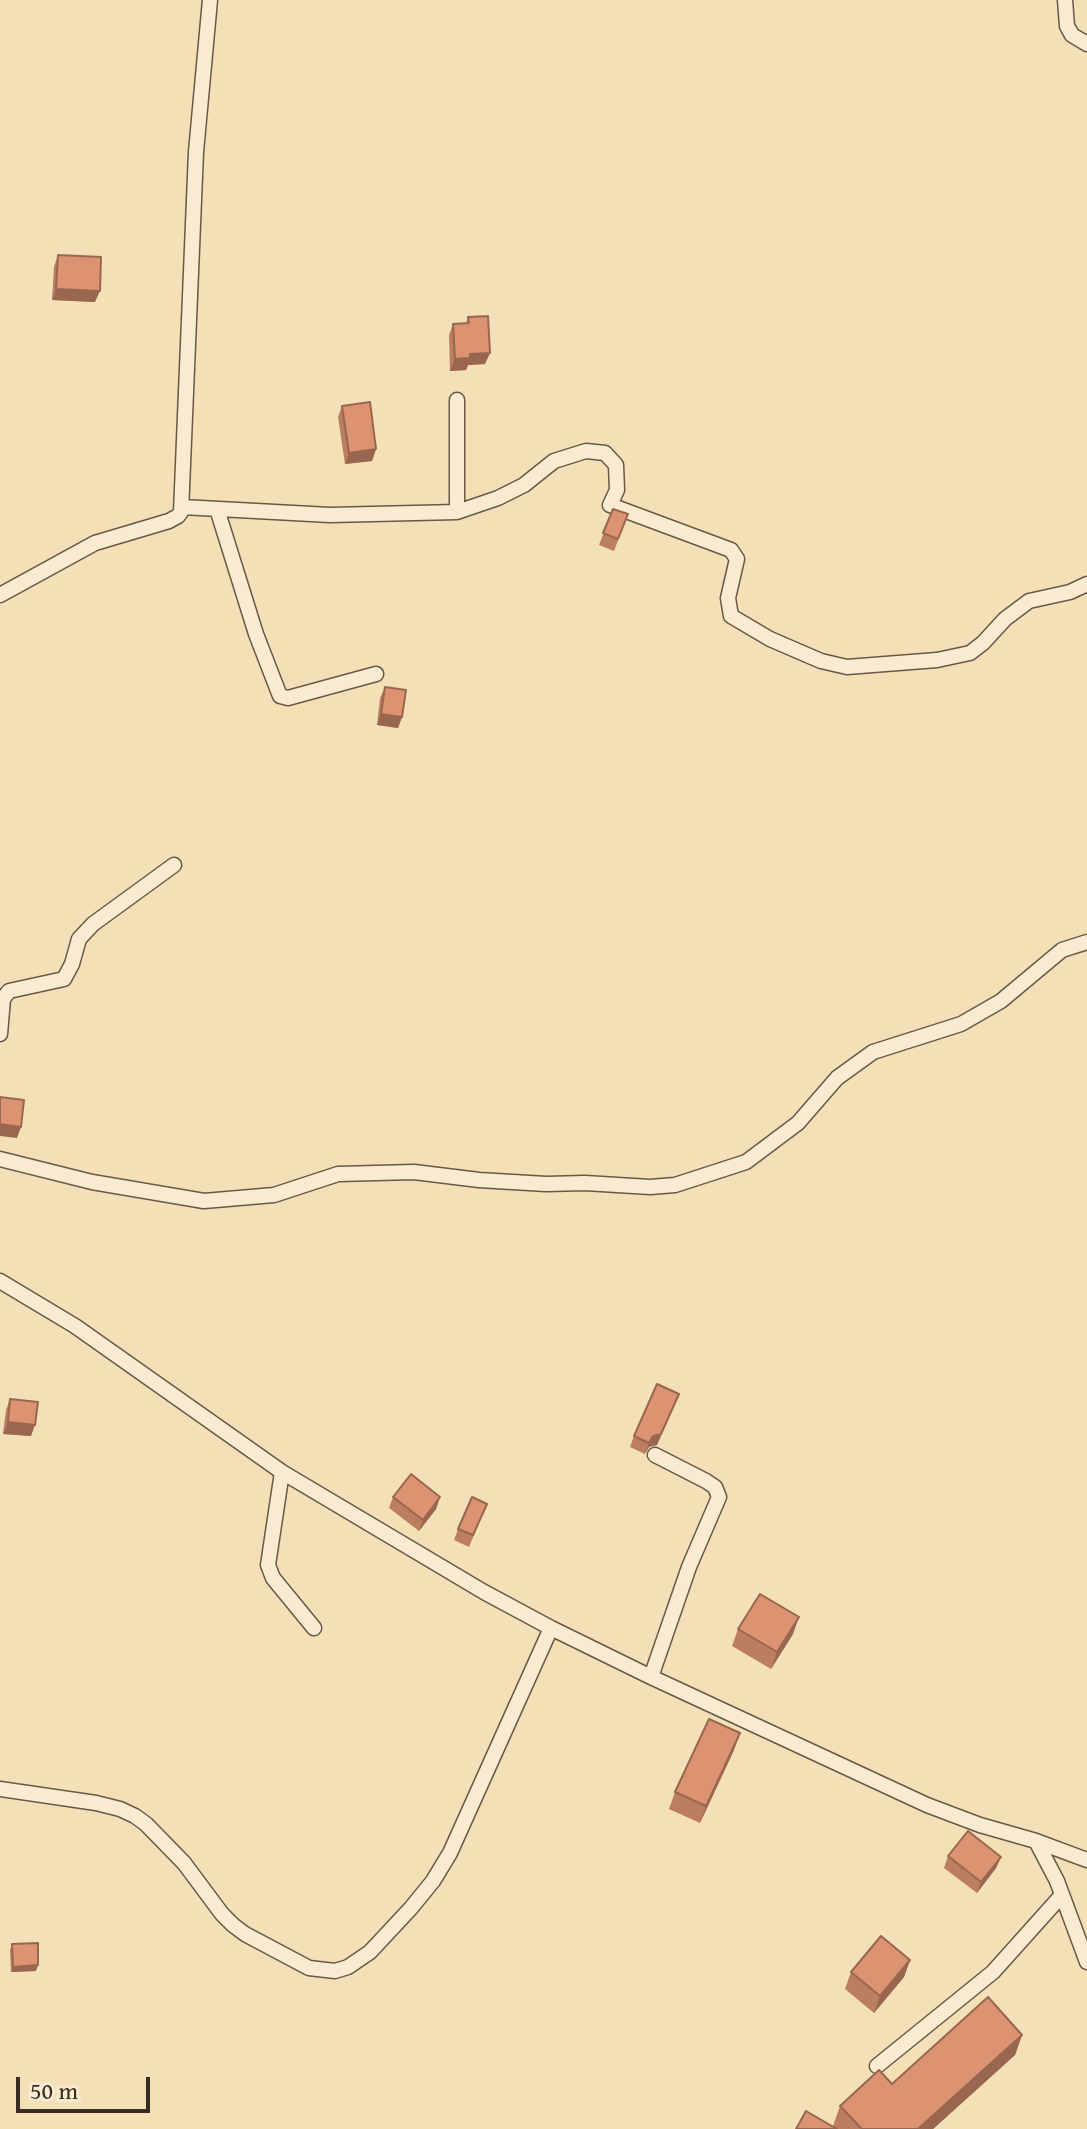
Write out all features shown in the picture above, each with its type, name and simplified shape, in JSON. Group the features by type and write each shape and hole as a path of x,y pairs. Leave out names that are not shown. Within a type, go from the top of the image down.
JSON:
{"street":[{"path":"0,595 95,543 178,516 182,507 196,152 210,0"},
{"path":"1065,0 1067,26 1072,35 1087,44"},
{"path":"457,400 457,512"},
{"path":"182,507 330,515 457,512 524,485 554,461 586,451 605,453 616,465 617,490 610,505 731,550 737,559 728,598 731,616 770,639 821,661 847,667 937,660 970,653 1029,601 1070,592 1087,584"},
{"path":"217,509 256,634 280,696 288,698 376,674"},
{"path":"0,1034 3,999 9,991 64,979 79,939 93,924 174,865"},
{"path":"0,1159 92,1182 204,1201 274,1195 338,1174 414,1172 546,1184 675,1185 746,1162 798,1123 837,1078 873,1052 961,1024 1001,1001 1062,950 1087,942"},
{"path":"0,1281 98,1342 282,1472 484,1592 551,1628 927,1805 1087,1860"},
{"path":"651,1677 689,1567 719,1497 715,1487 706,1481 655,1455"},
{"path":"282,1472 268,1565 273,1578 314,1628"},
{"path":"0,1789 96,1803 135,1816 184,1863 233,1925 309,1968 335,1971 348,1967 370,1952 433,1881 450,1853 551,1628"},
{"path":"1036,1841 1057,1881 1087,1962"},
{"path":"877,2066 993,1972 1062,1895"}],"building":[{"path":"58,255 101,257 100,291 56,289"},
{"path":"488,316 490,353 455,359 453,324 469,323 468,317"},
{"path":"370,402 376,449 349,453 342,406"},
{"path":"613,509 628,514 618,539 603,533"},
{"path":"385,687 406,690 402,717 381,714"},
{"path":"0,1097 24,1100 21,1127 0,1124"},
{"path":"657,1384 679,1394 661,1434 653,1436 649,1443 634,1436"},
{"path":"10,1399 38,1402 35,1425 8,1422"},
{"path":"411,1474 440,1497 423,1520 393,1497"},
{"path":"472,1497 487,1504 473,1535 458,1529"},
{"path":"760,1594 799,1617 777,1652 738,1629"},
{"path":"709,1719 740,1733 706,1806 675,1792"},
{"path":"968,1831 1001,1857 981,1882 948,1856"},
{"path":"881,1936 910,1960 880,1996 851,1972"},
{"path":"38,1943 38,1965 13,1967 12,1944"},
{"path":"988,1997 1022,2035 918,2129 862,2129 840,2106 879,2070 892,2084"},
{"path":"806,2111 837,2129 796,2129"}]}
